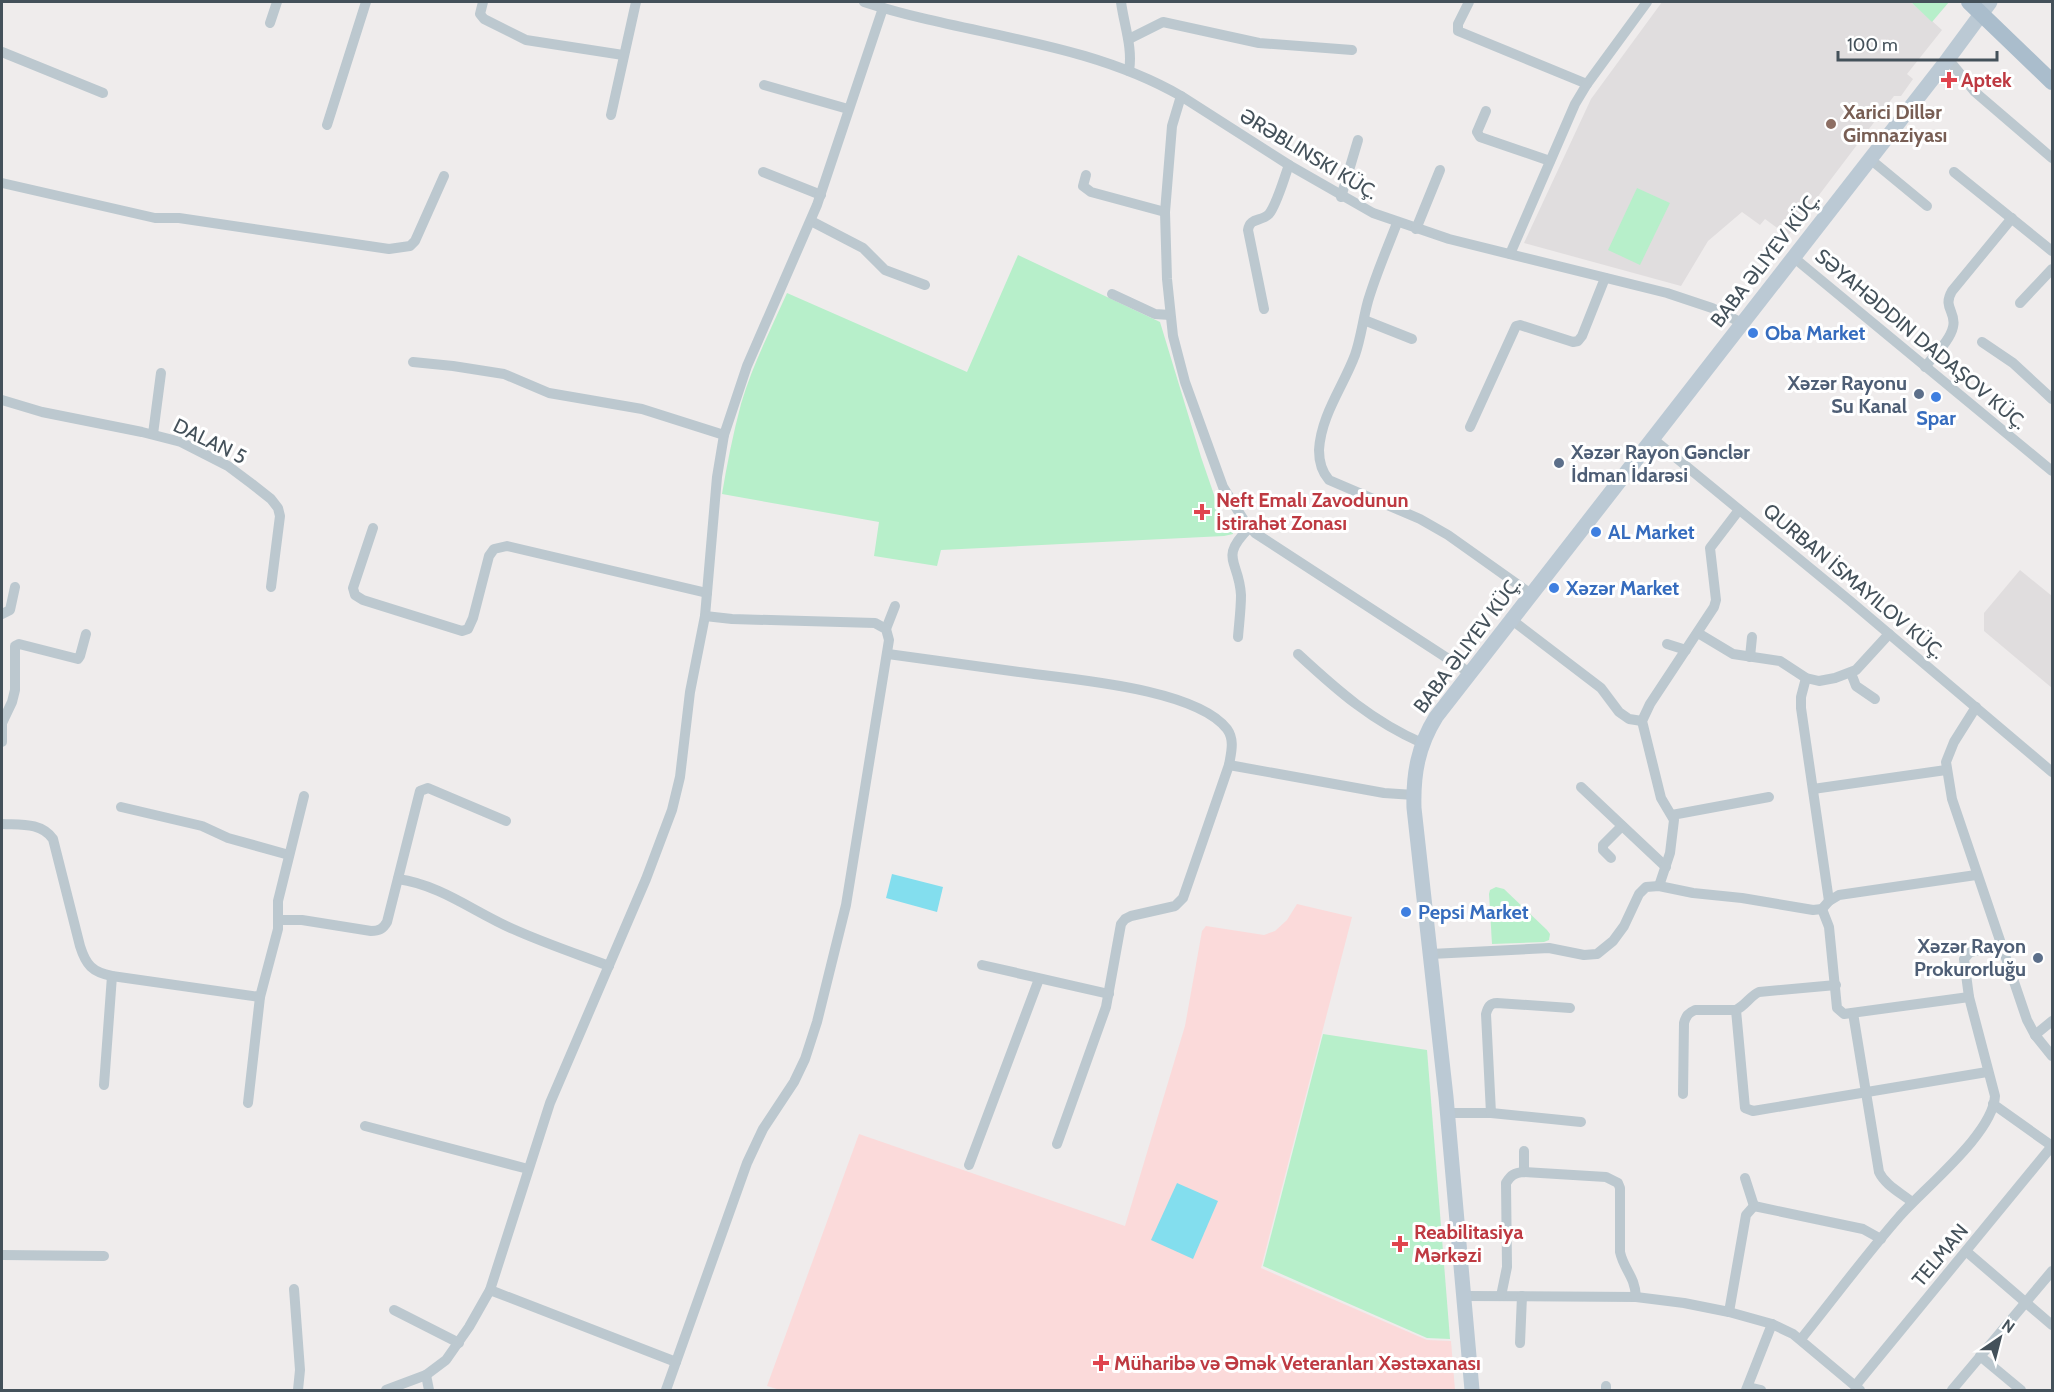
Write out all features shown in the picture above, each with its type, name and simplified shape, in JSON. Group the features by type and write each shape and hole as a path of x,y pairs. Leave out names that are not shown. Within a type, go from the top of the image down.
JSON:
{"main road":[{"path":"1969,2 1986,8 2052,72"},
{"path":"1986,8 2052,82"}],"street":[{"path":"270,23 277,2"},
{"path":"327,125 366,2"},
{"path":"483,2 480,14 484,19 526,40 623,55"},
{"path":"611,115 636,2"},
{"name":"ƏRƏBLINSKI KÜÇ.","path":"864,2 1022,39 1129,71 1181,96 1341,196 1397,223 1695,302 1742,323"},
{"path":"1121,2 1129,39 1129,71"},
{"path":"1469,2 1457,27 1461,33 1587,84"},
{"path":"1510,254 1575,104 1647,2"},
{"path":"386,1390 426,1375 446,1360 459,1343 490,1290 550,1103 646,879 675,800 683,763 690,692 705,616 717,477 724,435 743,376 821,195 883,8"},
{"name":"BABA ƏLIYEV KÜÇ.","path":"1472,1390 1448,1113 1416,838 1414,795 1416,766 1422,743 1436,717 1986,8"},
{"path":"1129,39 1157,24 1169,23 1259,42 1352,50"},
{"path":"2,52 103,93"},
{"path":"1948,59 1975,92 2052,158"},
{"path":"764,85 848,109"},
{"path":"1181,96 1172,126 1165,212 1170,315 1185,382 1223,488 1250,527 1264,539 1470,674"},
{"path":"1486,111 1477,132 1480,137 1550,161"},
{"path":"1341,196 1358,140"},
{"path":"1870,159 1927,206"},
{"path":"1264,309 1248,230 1251,221 1262,218 1270,212 1289,165"},
{"path":"1416,229 1440,170"},
{"path":"763,172 821,195"},
{"path":"1954,172 2052,251"},
{"path":"1086,175 1083,186 1090,192 1165,212"},
{"path":"2,183 155,218 179,218 389,249 410,246 415,241 444,176"},
{"path":"1925,367 1953,329 1953,315 1947,305 1952,291 2012,218"},
{"path":"811,221 863,249 885,270 925,285"},
{"path":"1397,223 1375,278 1354,355 1324,426 1319,460 1329,480 1420,519 1448,535 1532,594"},
{"name":"SƏYAHƏDDIN DADAŞOV KÜÇ.","path":"1793,257 2052,471"},
{"path":"2020,303 2052,269"},
{"path":"1470,427 1516,326 1521,325 1573,342 1578,341 1605,278"},
{"path":"1112,294 1155,314 1170,315"},
{"path":"1364,320 1412,339"},
{"path":"1982,342 2013,363 2052,399"},
{"path":"413,362 504,374 559,396 642,409 724,435"},
{"path":"153,434 161,373"},
{"name":"DALAN 5","path":"2,400 42,412 153,434 181,442 228,466 271,498 278,508 280,516 271,587"},
{"path":"1653,438 2052,772"},
{"path":"1659,886 1673,838 1672,815 1661,798 1642,721 1644,713 1714,607 1716,600 1710,548 1739,510"},
{"path":"1238,638 1241,594 1232,551 1250,527"},
{"path":"373,528 353,588 355,595 363,600 462,631 468,628 472,618 489,556 494,549 507,546 706,593"},
{"path":"2,614 10,610 15,587"},
{"path":"666,1390 747,1163 763,1129 794,1082 814,1032 846,905 888,654 889,640 886,629 895,606"},
{"path":"705,616 732,619 875,622 886,629"},
{"path":"1512,620 1601,688 1619,712 1629,719 1642,721"},
{"path":"1698,633 1734,654 1780,661 1806,678 1819,681 1851,673 1863,664 1889,634"},
{"path":"2,742 2,723 15,690 15,646 20,644 78,659 86,634"},
{"path":"1750,657 1752,637"},
{"path":"1667,644 1686,650"},
{"path":"888,654 1116,686 1155,694 1193,705 1215,718 1228,730 1232,743 1229,765 1183,898 1175,906 1131,916 1121,924 1106,1007 1057,1144"},
{"path":"1298,654 1358,707 1396,731 1422,743"},
{"path":"1851,673 1856,686 1875,699"},
{"path":"1806,678 1801,697 1837,1008 1844,1014 1970,997"},
{"path":"1976,707 1953,742 1946,762 1952,799 2027,1020 2035,1035 2052,1056"},
{"path":"1229,765 1384,793 1414,795"},
{"path":"1813,789 1946,770"},
{"path":"1581,787 1666,867"},
{"path":"279,920 302,920 378,931 387,922 420,791 428,788 506,821"},
{"path":"248,1103 260,998 279,920 278,901 304,796"},
{"path":"1672,815 1769,797"},
{"path":"121,807 202,826 228,838 289,855"},
{"path":"2,824 31,825 48,832 56,845 84,959 94,971 112,976 260,998"},
{"path":"1611,858 1603,850 1603,845 1622,826"},
{"path":"1431,954 1549,948 1584,955 1597,954 1607,948 1619,933 1642,889 1659,886 1813,910 1826,905 1839,895 1976,875"},
{"path":"398,879 419,882 437,889 512,928 609,966"},
{"path":"1801,1339 1912,1202 1967,1146 1981,1127 1993,1104 1995,1096 1970,997 1965,956 1970,952 2001,945"},
{"path":"982,965 1109,994"},
{"path":"104,1085 112,976"},
{"path":"969,1165 1039,979"},
{"path":"1683,1094 1683,1023 1689,1012 1736,1010 1759,992 1836,985"},
{"path":"1491,1113 1486,1014 1489,1006 1497,1003 1570,1008"},
{"path":"1736,1010 1743,1104 1749,1111 1988,1072"},
{"path":"1853,1013 1882,1178 1912,1202"},
{"path":"2035,1035 2052,1021"},
{"path":"1993,1104 2052,1146"},
{"path":"1448,1113 1491,1113 1581,1122"},
{"path":"365,1126 528,1169"},
{"name":"TELMAN","path":"1857,1388 2052,1146"},
{"path":"1524,1151 1524,1172"},
{"path":"1501,1296 1507,1267 1506,1183 1510,1176 1524,1172 1606,1177 1618,1183 1620,1188 1620,1252 1634,1282 1636,1297"},
{"path":"1745,1178 1754,1206"},
{"path":"1754,1206 1863,1229 1881,1239"},
{"path":"1729,1312 1745,1221 1750,1209 1754,1206"},
{"path":"1967,1252 2052,1325"},
{"path":"2,1255 104,1256"},
{"path":"1952,1390 2052,1271"},
{"path":"294,1289 300,1370 298,1390"},
{"path":"490,1290 676,1362"},
{"path":"1464,1296 1636,1297 1729,1312 1772,1324 1801,1339 1857,1388"},
{"path":"1520,1343 1522,1296"},
{"path":"394,1310 459,1343"},
{"path":"1761,1390 1747,1389 1772,1324"},
{"path":"1980,1356 2021,1390"},
{"path":"426,1375 429,1390"}],"shaded area":[{"path":"1662,2 1911,2 1942,30 1907,74 1913,79 1901,96 1894,96 1788,236 1765,219 1760,225 1742,212 1708,241 1681,286 1524,243 1591,99"},
{"path":"2020,570 2052,596 2052,688 1984,631 1984,613"},
{"path":"1297,904 1352,917 1261,1268 1427,1340 1451,1341 1455,1390 780,1390 767,1386 859,1134 1125,1226 1185,1026 1202,931 1206,926 1264,935 1275,931 1287,920"}],"green space":[{"path":"1911,2 1949,2 1932,22"},
{"path":"1637,188 1670,203 1640,265 1608,250"},
{"path":"1018,255 1160,322 1223,521 1231,521 1233,534 941,550 937,566 874,556 879,522 722,494 745,390 787,293 967,372"},
{"path":"1496,887 1504,889 1547,930 1550,934 1549,940 1492,944 1489,894 1490,890"},
{"path":"1323,1034 1427,1050 1450,1339 1427,1338 1263,1266"}],"water":[{"path":"892,874 943,887 937,912 886,898"},
{"path":"1177,1183 1218,1201 1193,1259 1151,1240"}],"place":[{"name":"Aptek","path":"1949,80"},
{"name":"Xarici Dillər Gimnaziyası","path":"1831,124"},
{"name":"Oba Market","path":"1753,333"},
{"name":"Xəzər Rayonu Su Kanal","path":"1919,394"},
{"name":"Spar","path":"1936,397"},
{"name":"Xəzər Rayon Gənclər İdman İdarəsi","path":"1559,463"},
{"name":"Neft Emalı Zavodunun İstirahət Zonası","path":"1202,512"},
{"name":"AL Market","path":"1596,532"},
{"name":"Xəzər Market","path":"1554,588"},
{"name":"Pepsi Market","path":"1406,912"},
{"name":"Xəzər Rayon Prokurorluğu","path":"2038,958"},
{"name":"Reabilitasiya Mərkəzi","path":"1400,1244"},
{"name":"Müharibə və Əmək Veteranları Xəstəxanası","path":"1101,1363"}]}
